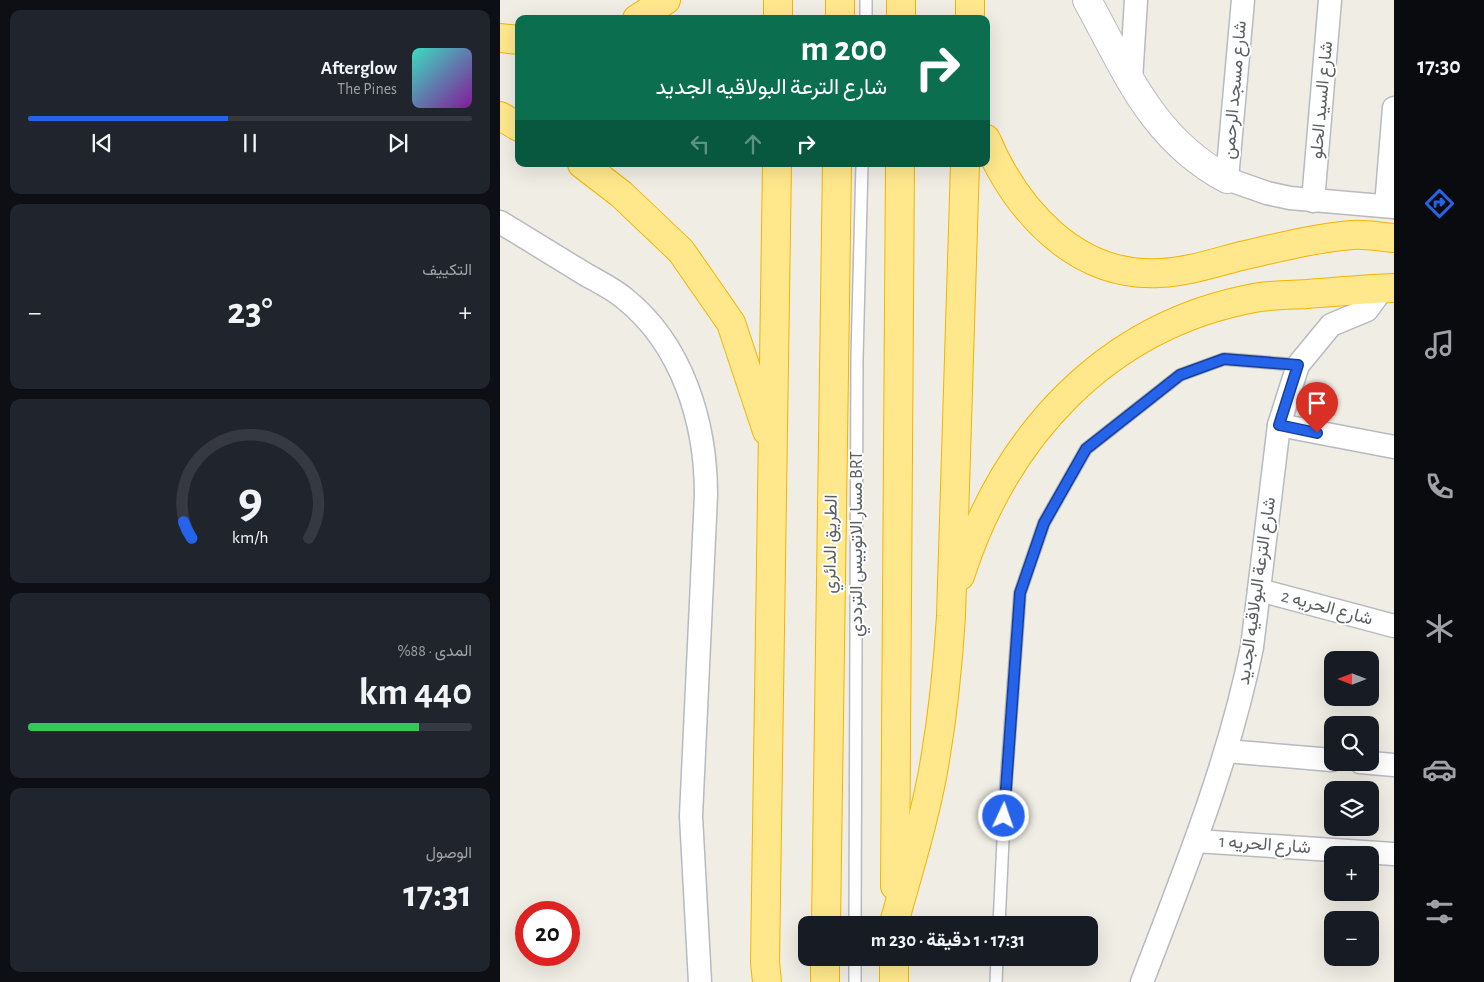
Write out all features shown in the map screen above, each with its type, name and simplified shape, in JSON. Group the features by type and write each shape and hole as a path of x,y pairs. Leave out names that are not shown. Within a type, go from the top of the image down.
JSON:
{"highway":[{"path":"643,15 666,0"},
{"path":"778,0 778,15"},
{"path":"840,0 840,15"},
{"path":"900,15 901,0"},
{"path":"970,0 970,15"},
{"path":"500,38 515,40"},
{"path":"500,116 515,125"},
{"path":"990,147 1008,182 1045,228 1067,248 1085,259 1126,272 1176,272 1273,249 1353,235 1394,238"},
{"path":"586,167 621,194 681,251 731,323 774,451"},
{"path":"767,982 765,952 777,167"},
{"name":"الطريق الدائري","path":"826,916 837,167"},
{"path":"894,916 900,167"},
{"path":"896,916 915,848 935,762 944,694 951,616 965,167"},
{"path":"951,616 958,581 970,547 983,514 1000,482 1041,423 1066,397 1110,359 1149,335 1183,320 1255,298 1389,288"},
{"path":"825,966 825,982"},
{"path":"894,966 894,982"}],"street":[{"path":"1087,0 1131,80 1161,127 1173,141 1208,169 1227,179 1267,193 1313,201 1390,207 1394,108"},
{"path":"1131,80 1136,0"},
{"name":"شارع مسجد الرحمن","path":"1227,179 1243,0"},
{"name":"شارع السيد الحلو","path":"1313,201 1330,0"},
{"path":"500,222 624,297 659,336 677,366 692,398 700,428 705,458 706,495 692,816 700,982"},
{"name":"شارع الترعة البولاقيه الجديد","path":"1142,982 1196,841 1226,751 1246,680 1260,590 1279,425 1298,365 1331,325 1367,310 1389,288"},
{"path":"1279,425 1394,448"},
{"name":"شارع الحريه 2","path":"1260,590 1394,626"},
{"path":"1226,751 1324,759"},
{"path":"1379,764 1394,765"},
{"name":"شارع الحريه 1","path":"1196,841 1394,854"}],"lane":[{"path":"866,0 866,15"},
{"name":"مسار الاتوبيس الترددي BRT","path":"855,916 857,358 862,167"},
{"path":"999,916 1005,798 1020,593 1044,523 1086,449 1180,375 1224,359 1298,365"},
{"path":"855,966 855,982"},
{"path":"996,982 997,966"}],"route":[{"path":"1004,816 1020,593 1044,523 1086,449 1180,375 1224,359 1298,365 1286,397 1279,425 1317,433"}]}
